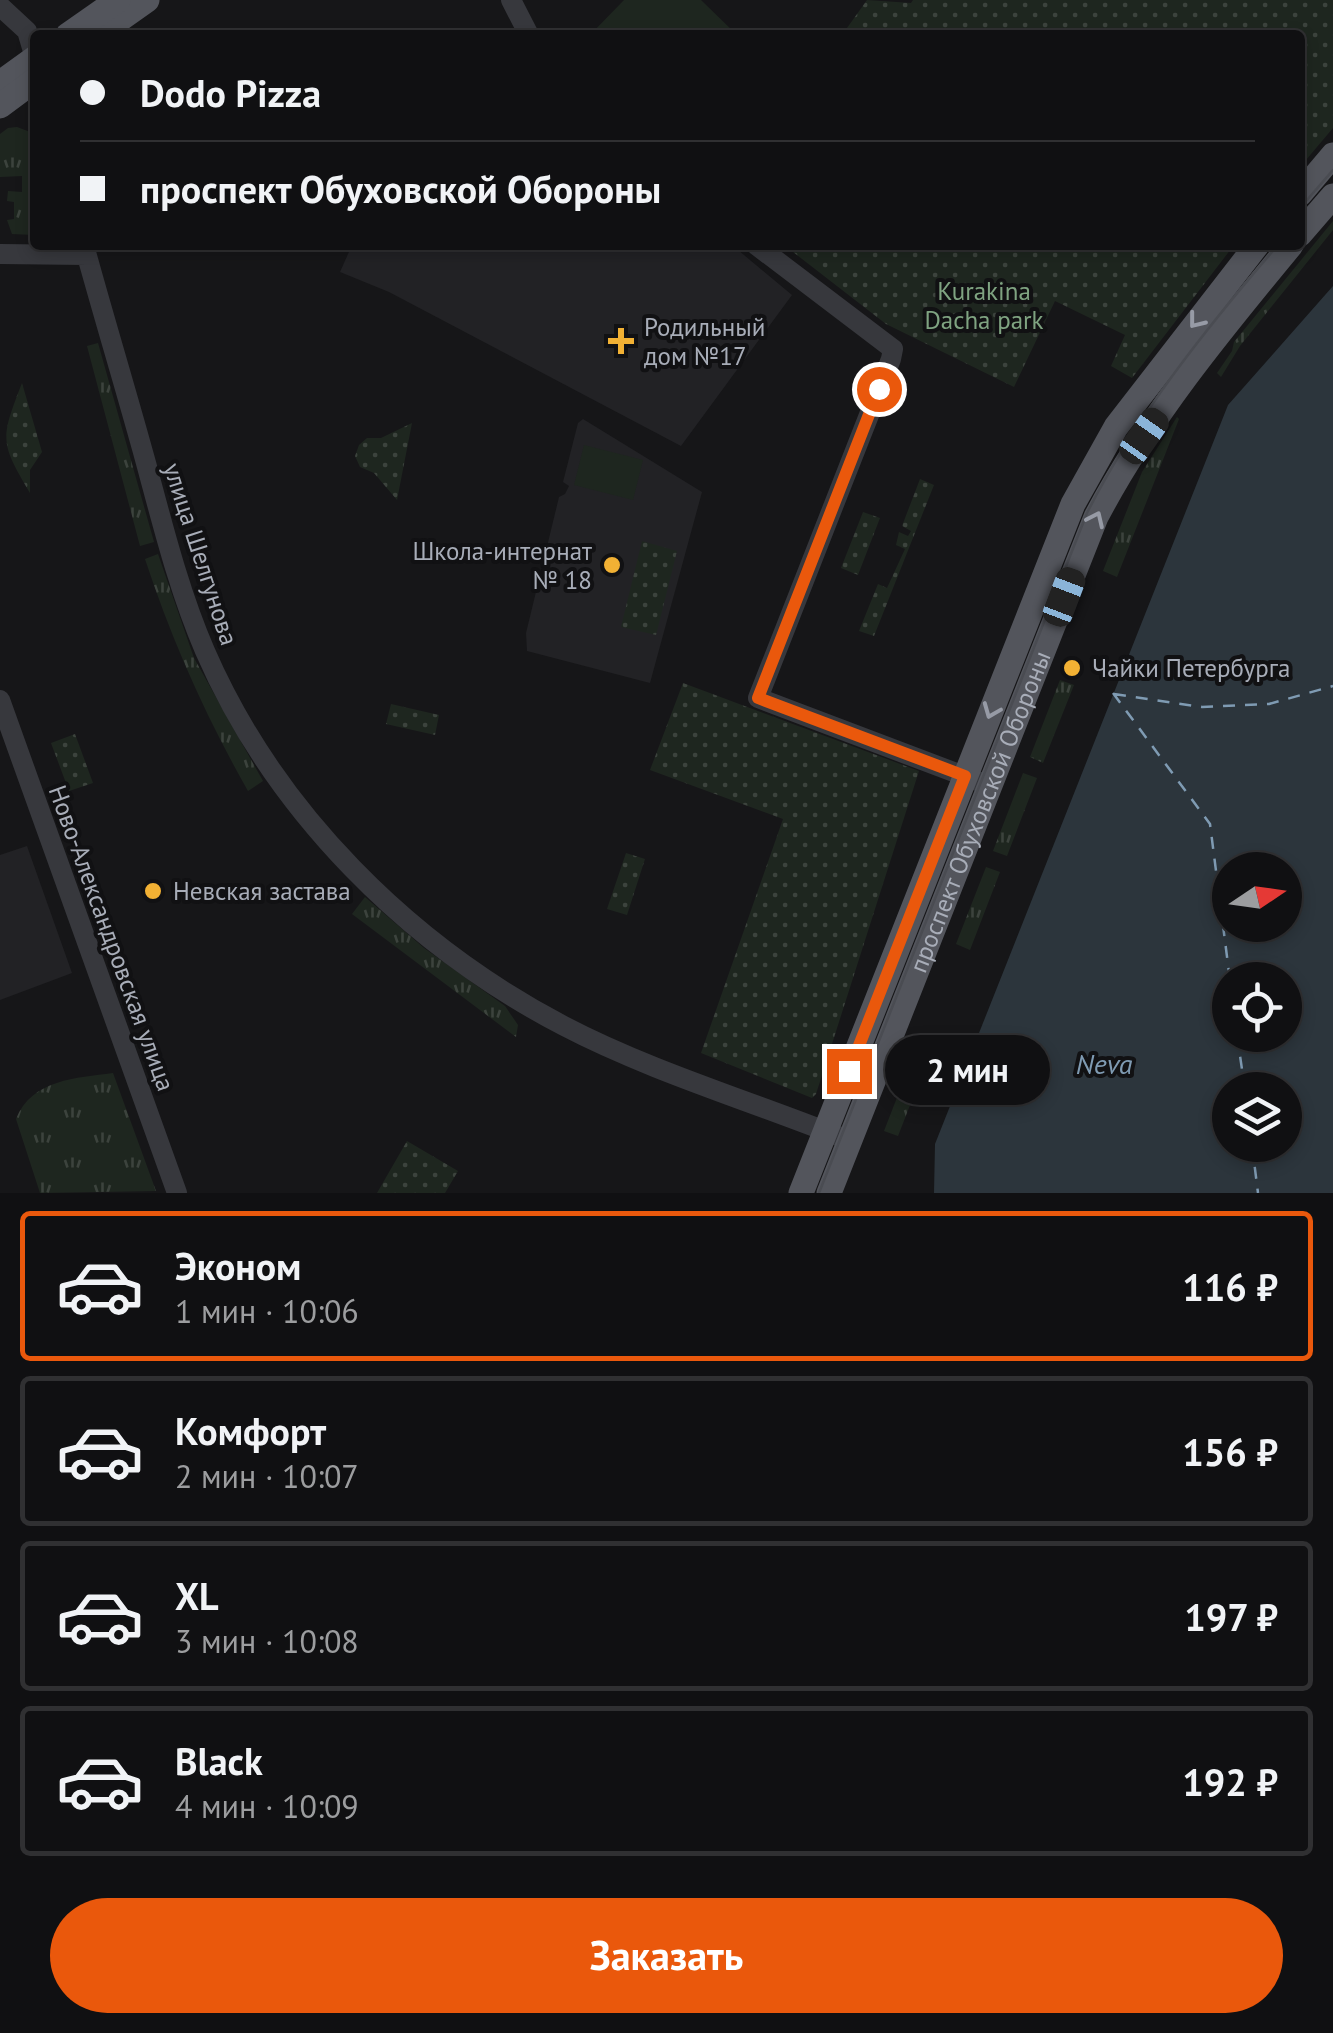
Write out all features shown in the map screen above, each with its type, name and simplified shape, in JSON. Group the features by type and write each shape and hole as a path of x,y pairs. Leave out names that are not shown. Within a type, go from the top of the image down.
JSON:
{"main road":[{"path":"77,30 104,14 147,0"},
{"path":"0,83 30,62"},
{"path":"0,106 30,84"},
{"path":"1305,188 1333,155"},
{"path":"1305,228 1333,196"},
{"name":"проспект Обуховской Обороны","path":"829,1193 837,1136 965,776 1073,504 1096,460 1166,359 1254,250"},
{"name":"проспект Обуховской Обороны","path":"801,1193 837,1136 990,786 1096,517 1126,462 1287,250"}],"street":[{"path":"511,0 526,30"},
{"path":"0,6 26,31 30,43"},
{"path":"0,254 86,250"},
{"name":"улица Шелгунова","path":"86,250 188,610 226,693 278,780 310,824 425,933 537,1011 596,1042 837,1136"},
{"path":"763,250 893,349 892,360 830,508 758,698 990,786"},
{"name":"Ново-Александровская улица","path":"0,700 177,1193"}],"shaded area":[{"name":"Родильный дом №17","path":"350,250 738,250 792,295 681,446 389,292 340,272"},
{"name":"Школа-интернат № 18","path":"583,419 702,492 650,683 527,651 526,633 559,497 569,486 563,482 578,423"},
{"path":"27,846 72,973 0,1000 0,855"}],"green space":[{"path":"624,0 701,0 732,30 595,30"},
{"path":"867,0 1333,0 1333,128 1305,161 1305,30 846,30"},
{"path":"8,128 30,132 30,235 12,234 7,220 14,219 14,202 7,201 8,191 22,192 22,176 0,177 0,134"},
{"path":"1333,221 1333,230 1240,346 1221,377 1217,373 1234,342"},
{"name":"Kurakina Dacha park","path":"790,250 1230,250 1132,378 1111,366 1125,335 1055,301 1014,387 886,324"},
{"path":"98,343 154,542 140,546 87,346"},
{"path":"22,383 42,452 30,470 30,493 6,440"},
{"path":"1177,417 1117,577 1103,571 1142,472"},
{"path":"412,423 397,500 374,473 360,467 355,456 367,438 381,438"},
{"path":"584,445 643,460 633,500 574,485"},
{"path":"920,479 934,485 874,636 859,631 878,584 887,588 905,549 896,545 899,532 908,536 911,531 902,526"},
{"path":"863,512 880,518 858,575 841,568"},
{"path":"642,541 677,551 656,635 621,627"},
{"path":"158,554 194,658 263,781 248,791 178,649 145,559"},
{"path":"1060,680 1074,685 1043,763 1030,757"},
{"path":"683,683 919,771 812,1098 701,1053 783,819 650,770"},
{"path":"391,704 439,715 435,735 386,724"},
{"path":"75,734 93,783 69,791 51,743"},
{"path":"1023,773 1037,778 1007,856 993,851"},
{"path":"626,853 645,859 627,915 607,909"},
{"path":"986,867 1000,872 970,950 956,944"},
{"path":"365,897 424,948 505,1006 518,1025 516,1037 352,914"},
{"path":"914,1054 928,1059 898,1136 884,1131"},
{"path":"113,1073 156,1191 40,1193 16,1119 23,1106 44,1088 57,1083"},
{"path":"407,1141 458,1171 445,1193 377,1193"}],"water":[{"name":"Neva","path":"1333,286 1333,1193 934,1193 935,1144 1228,405"}],"ferry route":[{"path":"1114,694 1202,707 1269,704 1333,686"},
{"path":"1113,693 1210,824 1228,962"},
{"path":"1239,1052 1242,1072"},
{"path":"1254,1162 1258,1193"}],"tram line":[{"path":"1305,202 1333,170"},
{"path":"819,1193 1087,513 1174,373 1274,250"}],"place":[{"name":"Родильный дом №17","path":"621,341"},
{"name":"Школа-интернат № 18","path":"612,565"},
{"name":"Чайки Петербурга","path":"1072,668"},
{"name":"Невская застава","path":"153,891"}],"route":[{"path":"849,1071 965,776 758,698 879,389"}]}
